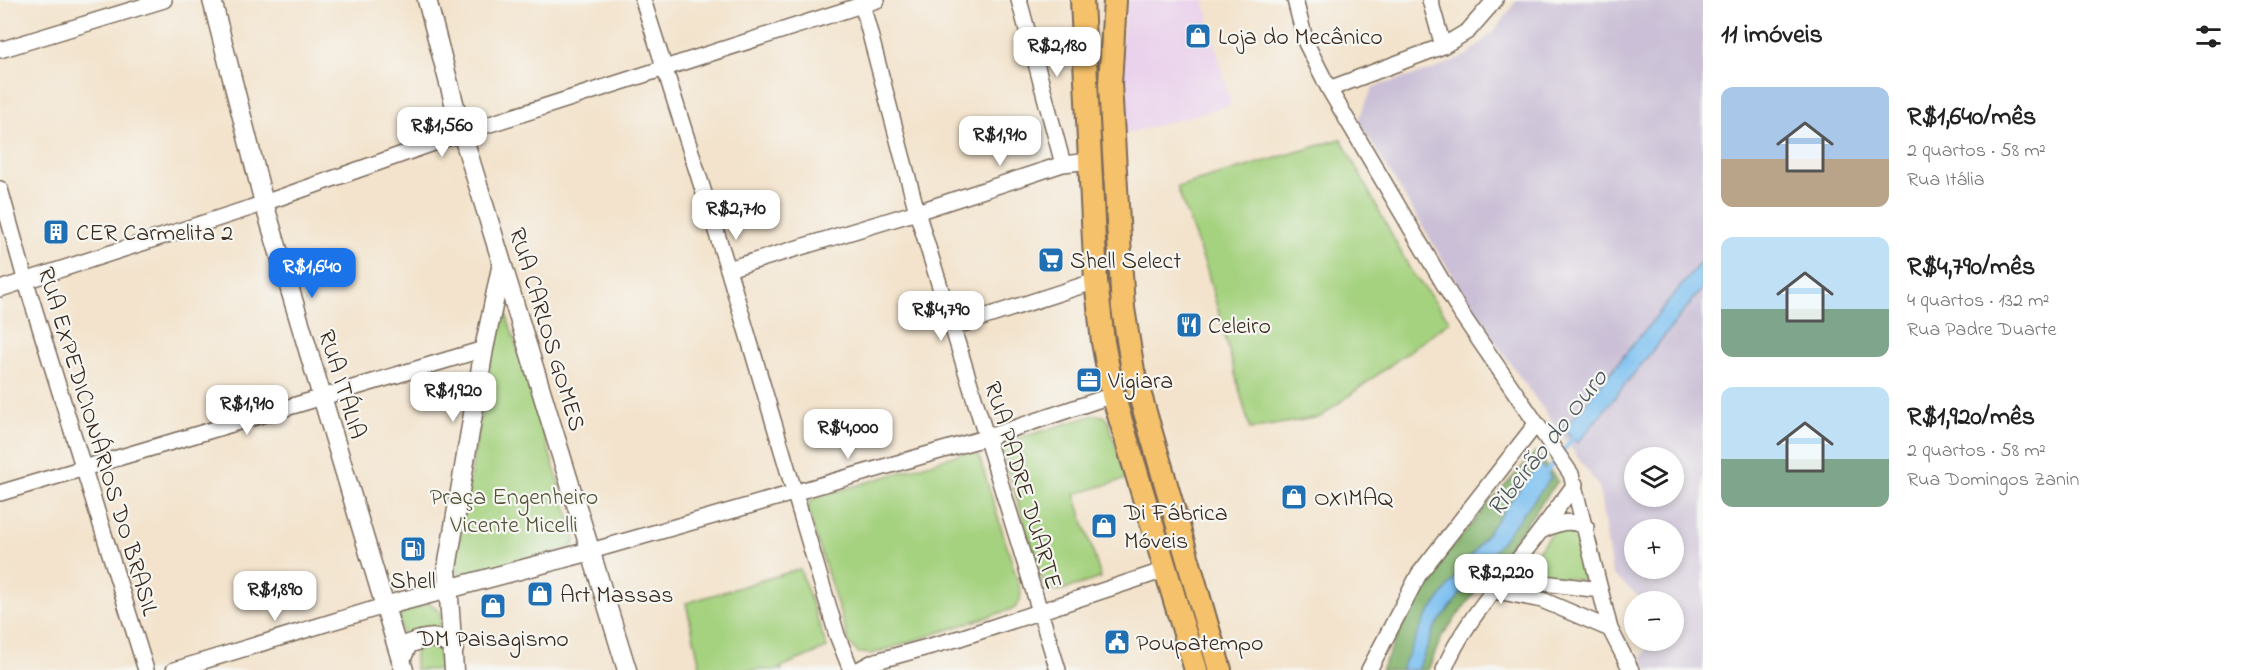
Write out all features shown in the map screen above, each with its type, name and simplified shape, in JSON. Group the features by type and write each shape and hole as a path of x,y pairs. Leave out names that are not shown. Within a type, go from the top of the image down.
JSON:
{"main road":[{"path":"1082,0 1096,280 1113,395 1196,670"},
{"path":"1115,0 1110,84 1123,308 1138,392 1220,670"}],"street":[{"path":"0,50 164,0"},
{"name":"RUA ITÁLIA","path":"212,0 264,203 402,665"},
{"name":"RUA CARLOS GOMES","path":"427,0 462,134 627,670"},
{"path":"643,0 728,269 837,635 851,670"},
{"path":"1019,0 1063,164"},
{"path":"1295,0 1306,43 1329,88 1462,315 1573,479 1610,629 1631,670"},
{"path":"1430,0 1443,46"},
{"path":"1329,88 1443,46 1468,31 1495,0"},
{"path":"0,289 264,203 462,134 867,2"},
{"name":"RUA PADRE DUARTE","path":"867,2 917,212 1058,670"},
{"path":"728,269 917,212 1063,164 1091,161"},
{"name":"RUA EXPEDICIONÁRIOS DO BRASIL","path":"0,189 26,282 146,670"},
{"path":"454,670 447,568 484,349 502,261"},
{"path":"954,327 1096,280"},
{"path":"0,493 484,349"},
{"path":"174,670 384,606 591,551 985,438 1113,395"},
{"path":"1369,670 1419,574 1536,424"},
{"path":"1444,670 1454,645 1492,590 1542,531 1573,479"},
{"path":"1542,531 1558,523 1576,522 1586,527"},
{"path":"858,670 873,662 960,638 1165,570"},
{"path":"1504,578 1600,590"},
{"path":"1492,590 1542,600 1610,629"},
{"path":"402,665 408,644 427,637 445,640 454,649"}],"shaded area":[{"path":"1127,0 1204,0 1231,105 1122,135 1121,52"},
{"path":"1517,0 1703,0 1703,670 1649,670 1641,657 1646,651 1684,651 1684,591 1632,591 1612,574 1599,487 1480,321 1358,120 1373,87 1432,70 1467,55 1495,30"}],"green space":[{"path":"1341,139 1411,271 1450,321 1320,417 1250,429 1207,270 1177,187"},
{"name":"Praça Engenheiro Vicente Micelli","path":"499,310 505,310 576,538 574,545 566,549 461,576 455,566"},
{"path":"1095,415 1104,416 1108,420 1126,479 1075,494 1101,578 1062,590 1050,590 1043,584 1001,448 1006,442"},
{"path":"967,452 974,452 979,456 1021,592 1020,601 1015,608 872,654 859,653 850,645 808,511 809,503 815,498"},
{"path":"1536,452 1558,481 1442,636 1428,670 1381,670 1425,581 1488,504"},
{"path":"1553,530 1570,530 1577,535 1585,578 1580,580 1524,571"},
{"path":"800,569 827,648 781,667 782,670 701,670 686,603"},
{"path":"430,603 440,612 441,630 425,628 404,637 399,622 402,611"},
{"path":"435,645 439,653 441,670 415,670 415,653 422,646"}],"water":[{"path":"1703,259 1703,288 1578,443 1561,427 1573,418"},
{"path":"1539,462 1551,478 1435,627 1418,670 1401,670 1425,619"}],"waterway":[{"name":"Ribeirão do Ouro","path":"1561,454 1574,436"},
{"name":"Ribeirão do Ouro","path":"1544,475 1556,460"}],"place":[{"name":"Loja do Mecânico","path":"1198,36"},
{"name":"CER Carmelita 2","path":"56,232"},
{"name":"Shell Select","path":"1051,260"},
{"name":"Celeiro","path":"1189,325"},
{"name":"Vigiara","path":"1089,380"},
{"name":"OXIMAQ","path":"1294,497"},
{"name":"Di Fábrica Móveis","path":"1104,526"},
{"name":"Shell","path":"413,549"},
{"name":"Art Massas","path":"540,594"},
{"name":"DM Paisagismo","path":"493,606"},
{"name":"Poupatempo","path":"1117,642"}]}
